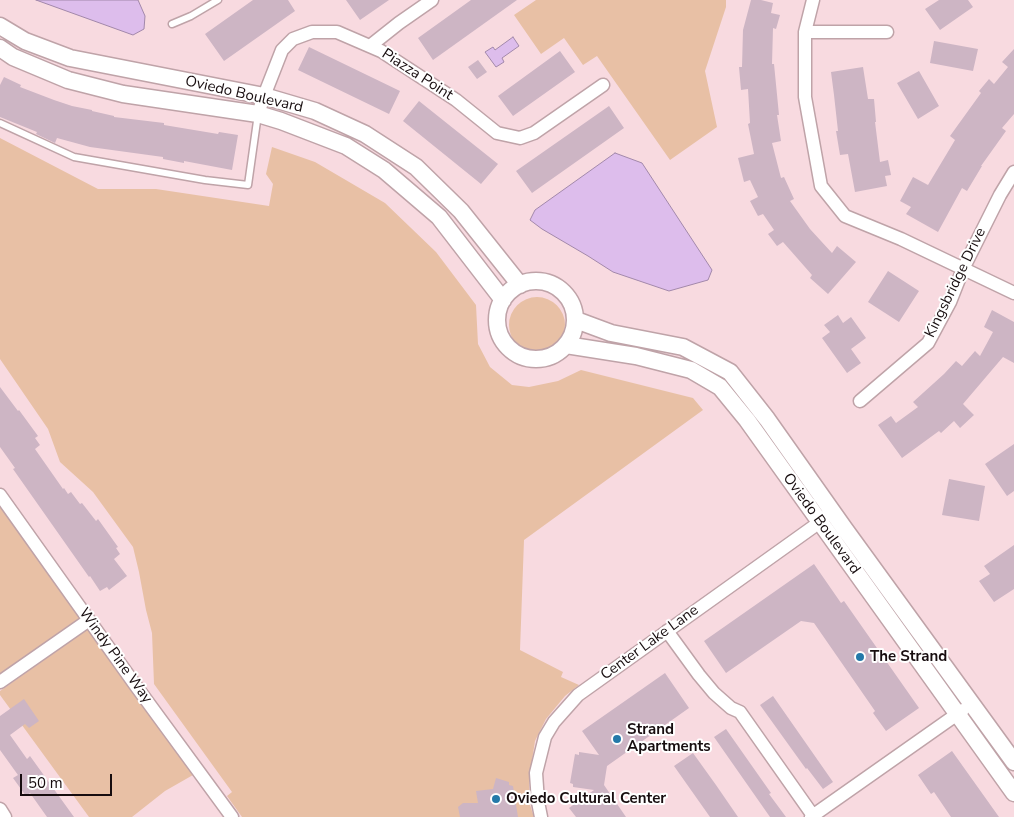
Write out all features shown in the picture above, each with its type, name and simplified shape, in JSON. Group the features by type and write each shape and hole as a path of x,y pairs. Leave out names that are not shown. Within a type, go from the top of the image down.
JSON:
{"street":[{"path":"370,46 432,0"},
{"path":"813,0 805,32 805,97 821,186 845,216 901,239 1014,293"},
{"name":"Oviedo Boulevard","path":"0,26 25,41 70,58 264,96 315,112 365,134 416,168 460,211 520,285"},
{"name":"Piazza Point","path":"258,114 282,50 294,39 312,32 337,32 381,51 456,100 498,133 520,138 534,133 602,85"},
{"path":"805,32 886,32"},
{"name":"Oviedo Boulevard","path":"0,48 14,57 68,80 123,94 258,114 346,146 384,170 439,217 503,300"},
{"name":"Kingsbridge Drive","path":"860,401 928,343 950,302 1000,195 1014,172"},
{"path":"532,281 548,282 563,291 572,304 576,320 573,336 563,350 549,358 533,360 517,355 504,344 498,329 497,313 504,298 516,286 520,285 532,281"},
{"name":"Oviedo Boulevard","path":"576,320 612,333 683,347 730,372 768,419 826,516 958,714 1014,793"},
{"name":"Oviedo Boulevard","path":"566,345 636,356 691,370 720,387 826,516 972,704 1014,762"},
{"name":"Windy Pine Way","path":"0,495 232,817"},
{"name":"Center Lake Lane","path":"541,817 536,773 545,737 554,722 578,695 826,516"},
{"path":"0,682 89,620"},
{"path":"667,631 699,675 714,692 731,708 740,712 813,817 972,704"},
{"path":"0,810 5,817"}],"lane":[{"path":"172,24 191,16 218,0"},
{"path":"0,123 74,157 205,180 248,185 258,114"}],"shaded area":[{"path":"36,0 138,0 145,16 144,29 133,35"},
{"path":"536,0 726,0 726,7 705,71 717,127 670,160 597,56 583,65 564,38 541,54 514,15"},
{"path":"513,37 519,46 502,58 504,62 496,67 485,52 493,47 495,50"},
{"path":"0,138 98,189 156,189 269,206 273,184 266,174 272,147 315,162 385,203 436,252 476,305 478,344 490,367 512,385 529,387 558,381 581,370 693,398 703,410 524,540 520,650 563,672 561,677 579,685 565,696 546,719 535,741 529,780 530,805 534,817 242,817 227,796 232,792 154,684 152,633 133,547 93,492 60,462 48,429 0,359"},
{"path":"615,153 642,163 712,270 708,280 669,291 613,272 530,220 535,210"},
{"path":"537,297 548,299 557,305 563,314 565,325 563,336 557,345 548,351 537,353 526,351 517,345 511,336 509,325 511,314 517,305 526,299"},
{"path":"0,506 80,618 0,674"},
{"path":"88,629 193,775 165,791 132,817 89,817 0,695 0,691"}],"building":[{"path":"253,0 288,0 295,11 224,61 205,34"},
{"path":"346,0 389,0 360,20"},
{"path":"471,0 517,0 433,60 418,38"},
{"path":"751,0 773,3 771,13 780,15 776,29 773,28 772,64 774,64 779,115 777,115 781,141 772,143 781,178 784,177 794,199 790,201 810,229 832,253 837,246 856,262 828,294 810,278 812,275 783,242 777,246 768,234 774,230 763,214 758,216 750,201 758,197 750,180 744,182 738,158 754,154 748,124 750,123 748,89 741,90 739,67 742,67 743,30"},
{"path":"939,0 968,0 973,7 940,30 925,9"},
{"path":"934,41 978,49 973,71 930,63"},
{"path":"309,47 400,91 389,114 298,70"},
{"path":"1014,49 1014,114 1002,128 1006,131 981,166 967,191 962,188 938,232 906,214 911,207 900,201 913,177 928,185 955,140 950,136 989,79 994,84 1008,67 1002,62"},
{"path":"560,51 575,72 513,116 498,96"},
{"path":"478,60 487,72 477,79 468,67"},
{"path":"863,67 868,99 874,99 880,162 888,160 891,175 885,176 887,186 855,192 848,154 840,155 831,72"},
{"path":"919,71 939,106 918,119 897,83"},
{"path":"4,77 21,85 20,87 54,100 114,117 164,123 164,125 218,134 219,132 238,135 232,170 184,161 184,163 163,159 163,157 90,147 57,138 55,143 36,134 37,132 0,117 0,85"},
{"path":"419,101 498,164 481,184 403,121"},
{"path":"609,106 624,128 532,193 516,171"},
{"path":"888,271 919,291 899,322 868,302"},
{"path":"992,310 1014,322 1014,363 1003,357 963,404 974,415 960,428 954,421 941,433 939,431 902,458 878,425 891,416 896,423 918,407 913,402 956,361 962,366 975,351 980,356 993,332 984,327"},
{"path":"838,315 843,323 851,317 866,338 851,349 861,363 847,373 822,338 830,332 824,325"},
{"path":"0,387 38,436 35,438 40,445 35,449 63,489 68,494 71,492 96,521 98,519 118,547 116,548 120,554 114,559 127,576 109,590 107,587 100,591 89,577 13,469 15,468 0,447"},
{"path":"1014,444 1014,491 1007,496 985,464"},
{"path":"949,479 985,486 979,521 942,515"},
{"path":"1014,545 1014,589 994,602 979,581 990,574 984,566"},
{"name":"The Strand","path":"814,564 841,603 844,601 919,708 886,731 873,713 875,711 814,623 801,621 726,673 704,641"},
{"name":"Strand Apartments","path":"665,673 689,708 607,766 604,785 626,817 576,817 569,808 594,790 573,787 573,784 570,783 575,754 579,755 579,752 599,755 582,731"},
{"path":"773,696 833,782 823,789 806,769 760,705"},
{"path":"24,699 39,721 29,728 25,724 10,735 27,759 30,756 74,817 47,817 30,793 26,796 13,778 18,775 0,750 0,716"},
{"path":"726,729 786,817 770,817 714,737"},
{"path":"952,751 999,817 951,817 934,792 931,794 918,775"},
{"path":"693,753 738,817 710,817 674,766"},
{"name":"Oviedo Cultural Center","path":"496,778 509,782 509,785 513,786 518,817 460,817 458,807 463,803 478,803 476,791 493,789"}],"place":[{"name":"The Strand","path":"860,657"},
{"name":"Strand Apartments","path":"617,739"},
{"name":"Oviedo Cultural Center","path":"496,799"}]}
